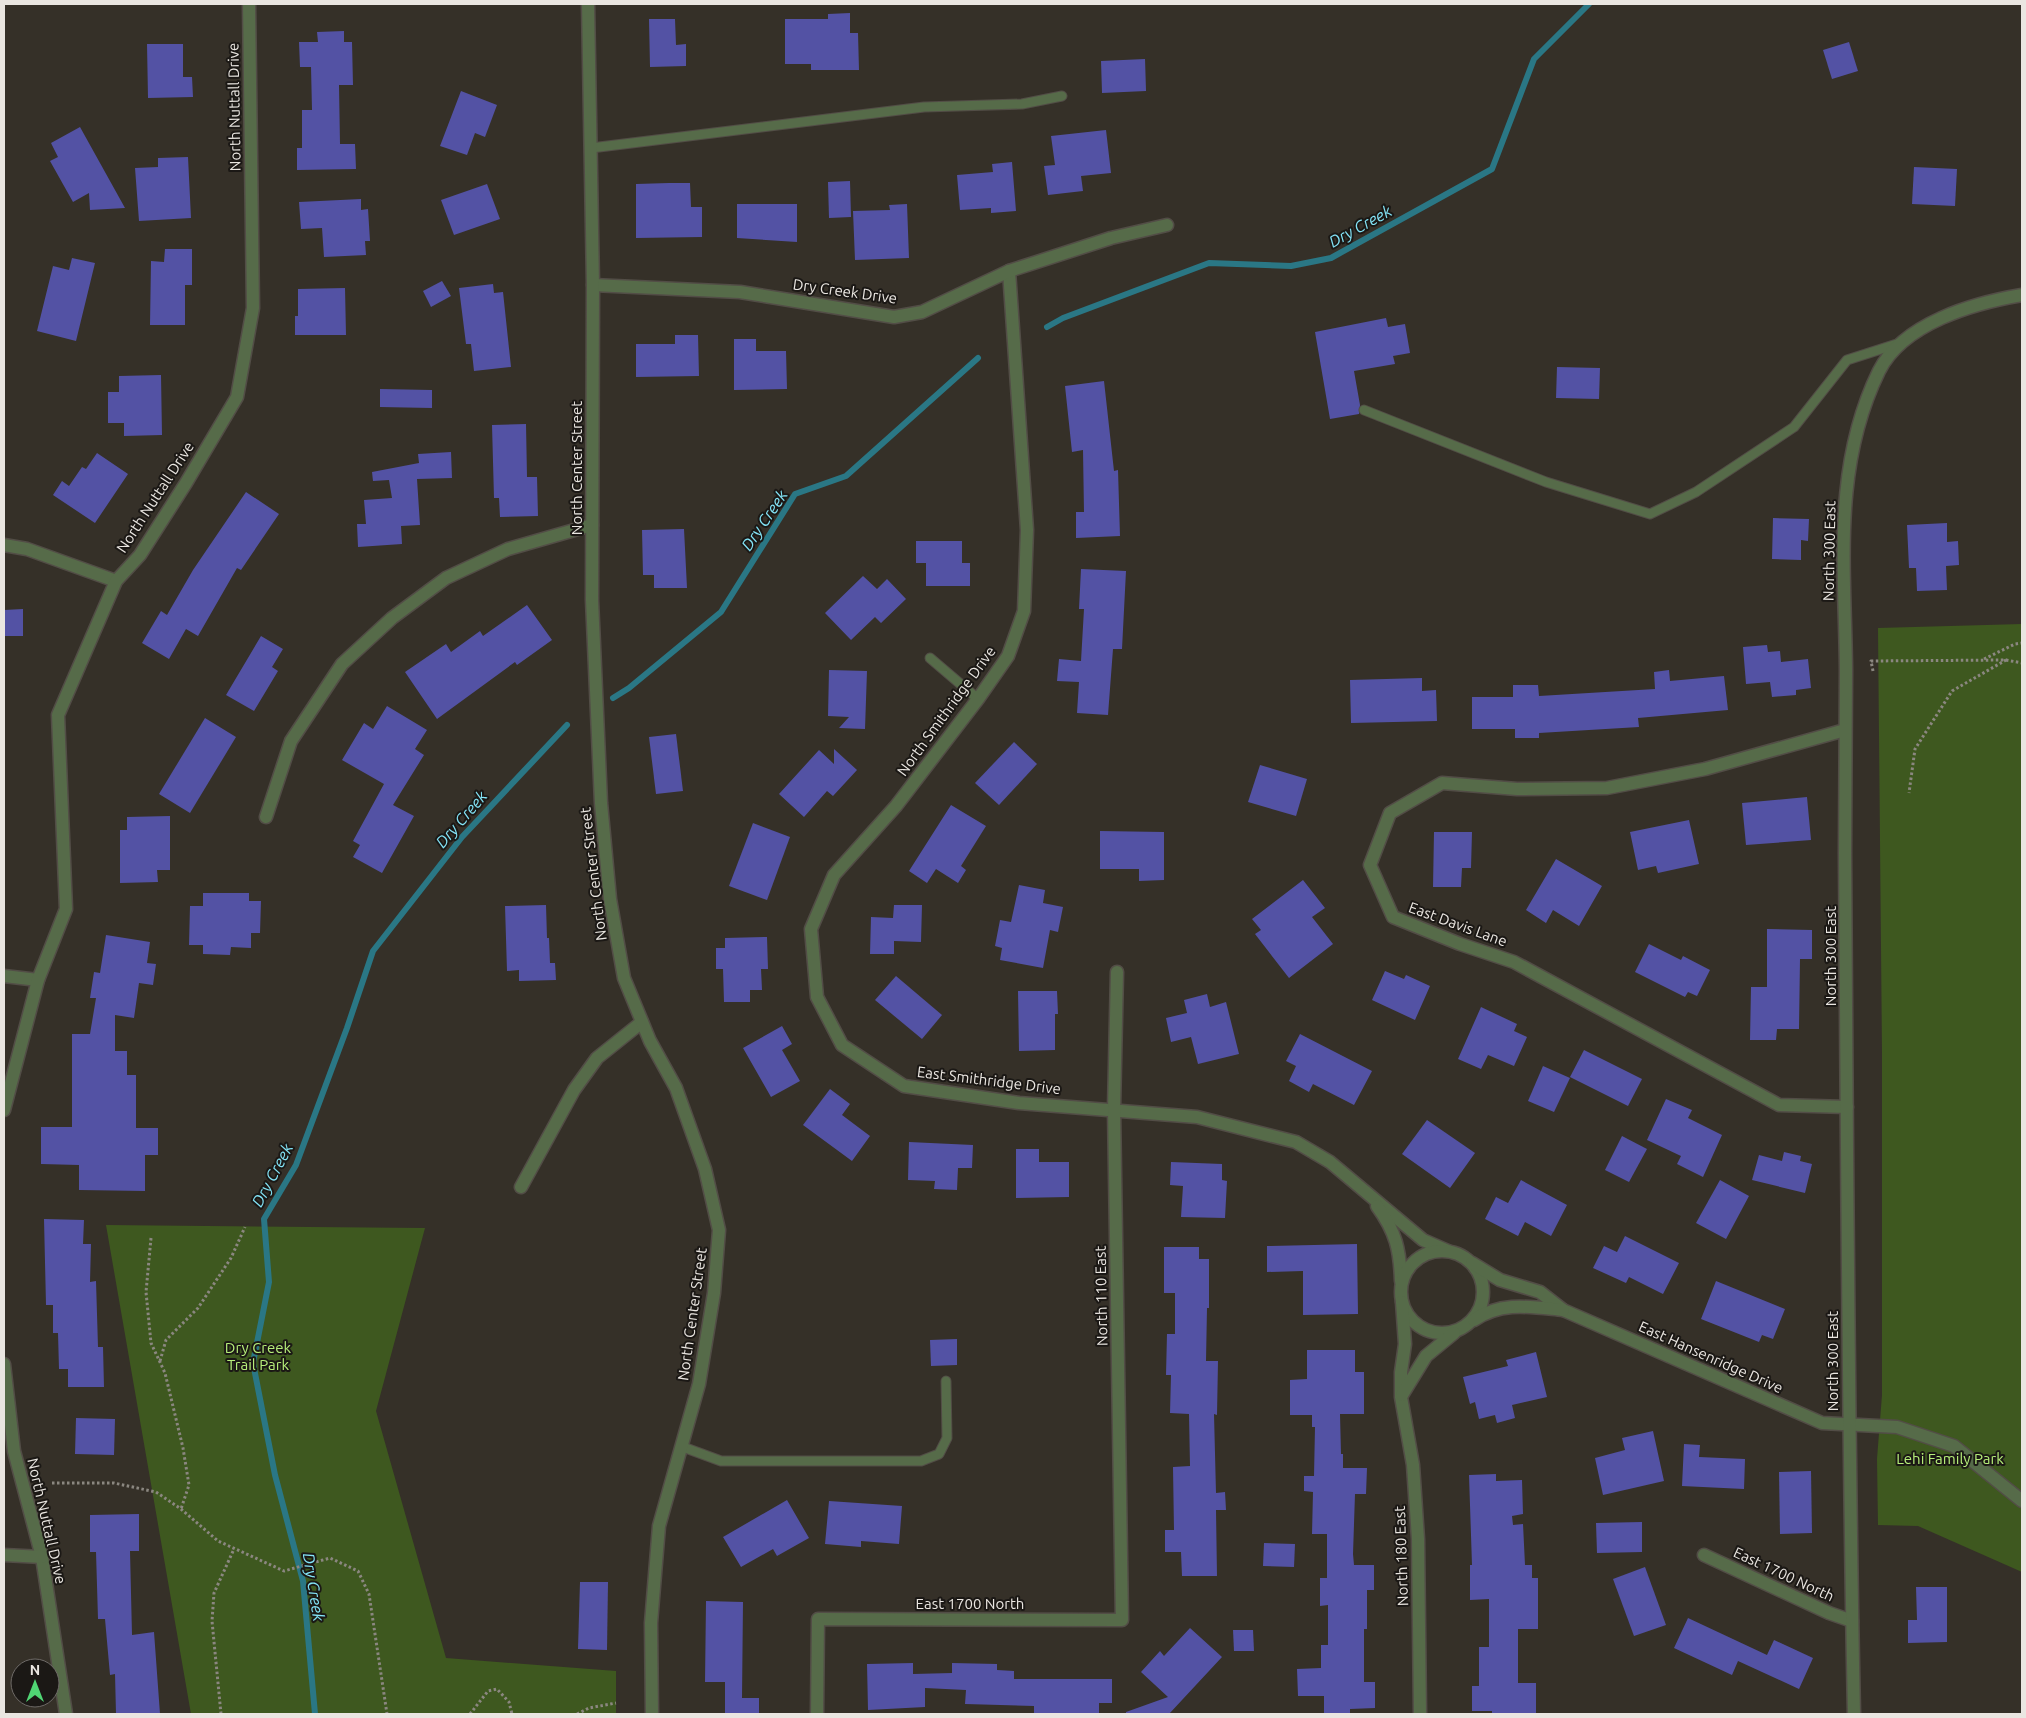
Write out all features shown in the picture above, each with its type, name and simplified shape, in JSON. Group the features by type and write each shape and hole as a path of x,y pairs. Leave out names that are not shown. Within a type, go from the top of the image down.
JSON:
{"street":[{"name":"North Nuttall Drive","path":"4,1110 38,980 66,909 58,715 116,581 140,554 186,483 237,396 253,308 248,4"},
{"name":"North Center Street","path":"588,4 593,285 592,600 598,742 609,890 624,978 642,1022 676,1088 705,1169 719,1230 714,1293 699,1384 683,1447 659,1526 651,1623 652,1714"},
{"name":"Dry Creek Drive","path":"593,285 740,292 894,317 922,312 1009,270 1110,238 1167,225"},
{"name":"North Smithridge Drive","path":"842,1045 817,998 811,929 834,875 896,806 978,699 1008,656 1024,611 1027,530 1009,270"},
{"name":"North 300 East","path":"1854,1714 1849,1423 1843,523 1849,463 1864,404 1882,366 1902,342 1949,314 1988,301 2022,295"},
{"path":"266,817 290,741 342,664 392,618 446,578 508,550 592,525"},
{"path":"4,545 27,549 116,581"},
{"name":"East Davis Lane","path":"1845,730 1705,769 1607,788 1517,789 1442,783 1390,813 1370,865 1393,917 1460,944 1514,962 1779,1105 1847,1107"},
{"name":"North 110 East","path":"1117,972 1114,1109 1122,1620"},
{"path":"4,976 38,980"},
{"path":"521,1187 574,1090 597,1058 642,1022"},
{"name":"East Smithridge Drive","path":"842,1045 904,1086 1018,1103 1114,1109"},
{"path":"1114,1109 1197,1117 1296,1142 1330,1162 1423,1240 1457,1254 1472,1263 1481,1278 1484,1296 1478,1313 1426,1356 1401,1397"},
{"path":"1368,1194 1387,1219 1399,1247 1402,1302 1410,1318 1423,1329 1441,1334 1462,1328"},
{"path":"1402,1284 1409,1268 1422,1256 1439,1251 1448,1251"},
{"name":"East Hansenridge Drive","path":"1472,1263 1500,1280 1540,1292 1563,1310 1822,1423 1897,1427 1954,1446 2022,1501"},
{"name":"North 180 East","path":"1402,1302 1405,1344 1400,1372 1401,1397 1413,1465 1420,1714"},
{"name":"East Hansenridge Drive","path":"1462,1328 1484,1313 1497,1309 1518,1306 1563,1310"},
{"name":"North Nuttall Drive","path":"4,1364 14,1451 42,1557 66,1714"},
{"path":"4,1555 42,1557"},
{"name":"East 1700 North","path":"1704,1555 1829,1613 1852,1621"},
{"name":"East 1700 North","path":"817,1714 818,1619 1122,1620"}],"lane":[{"path":"591,148 930,106 1022,104 1062,96"},
{"path":"1364,410 1546,482 1650,514 1696,492 1794,428 1847,360 1902,342"},
{"path":"930,658 978,699"},
{"path":"683,1447 721,1461 921,1461 939,1454 947,1438 946,1381"}],"path":[{"path":"1981,660 2015,644 2022,643"},
{"path":"1909,793 1915,749 1952,691 2006,660"},
{"path":"1873,671 1871,661 2006,660 2022,663"},
{"path":"160,1361 166,1340 198,1308 231,1258 245,1227"},
{"path":"151,1238 146,1292 151,1343 165,1373 183,1448 189,1485 181,1509"},
{"path":"52,1483 114,1483 156,1492 181,1509 218,1541 284,1572 330,1558 358,1572 369,1594 387,1714"},
{"path":"221,1714 212,1621 214,1593 234,1549"},
{"path":"470,1714 488,1691 496,1689 509,1702 512,1714"},
{"path":"577,1714 589,1708 616,1703"}],"green space":[{"name":"Lehi Family Park","path":"2022,624 2022,1572 1918,1526 1878,1525 1877,1459 1882,1395 1882,1053 1878,628"},
{"name":"Dry Creek Trail Park","path":"106,1225 425,1228 376,1411 446,1658 616,1671 616,1714 191,1714"}],"building":[{"path":"850,13 850,33 858,33 859,70 811,70 811,64 785,64 785,19 828,19 828,14"},
{"path":"649,19 675,19 676,45 686,44 686,66 650,67"},
{"path":"344,31 344,42 352,42 353,85 339,85 340,144 355,144 356,169 297,170 297,148 302,148 302,110 312,110 311,67 300,67 299,42 318,42 317,32"},
{"path":"1849,42 1858,71 1832,79 1823,50"},
{"path":"147,44 183,44 183,77 192,77 193,97 148,98"},
{"path":"1145,59 1146,91 1102,93 1101,61"},
{"path":"461,91 497,105 485,137 475,133 467,155 440,146"},
{"path":"80,127 125,208 90,210 89,193 73,202 50,161 58,157 51,143"},
{"path":"1106,130 1111,173 1081,176 1083,191 1048,195 1044,166 1055,165 1051,136"},
{"path":"188,157 191,218 139,221 135,168 158,167 158,158"},
{"path":"1012,162 1016,211 991,213 991,208 960,210 957,175 993,172 992,164"},
{"path":"1914,167 1957,169 1955,206 1912,204"},
{"path":"850,181 851,217 829,218 828,182"},
{"path":"690,183 691,207 702,207 702,237 636,238 636,184"},
{"path":"487,184 500,219 454,235 441,200"},
{"path":"361,199 361,210 368,209 370,241 365,241 366,255 324,257 322,228 301,229 299,202"},
{"path":"737,204 797,204 797,242 737,238"},
{"path":"907,204 909,258 855,260 853,211 890,210 889,205"},
{"path":"165,249 192,249 192,285 185,285 185,325 150,325 151,261 164,262"},
{"path":"72,258 95,263 76,341 37,331 53,266 69,270"},
{"path":"442,281 451,296 431,307 423,291"},
{"path":"493,284 494,293 503,292 511,367 474,371 471,344 466,344 459,288"},
{"path":"345,288 346,335 295,335 295,316 298,316 298,289"},
{"path":"1386,318 1388,327 1405,324 1410,353 1393,356 1395,364 1354,371 1360,405 1359,414 1330,419 1315,332"},
{"path":"675,335 698,335 699,376 636,377 636,344 675,344"},
{"path":"734,339 756,339 756,351 786,351 787,389 734,390"},
{"path":"1557,367 1600,368 1599,399 1556,398"},
{"path":"161,375 162,435 124,436 124,423 108,423 108,392 119,392 119,376"},
{"path":"1104,381 1114,471 1118,470 1120,536 1076,538 1076,512 1084,512 1083,450 1072,452 1065,386"},
{"path":"380,389 432,390 432,408 380,407"},
{"path":"526,424 527,477 537,477 538,516 500,517 499,498 494,498 492,425"},
{"path":"451,452 452,478 417,479 420,525 401,526 402,544 358,547 357,524 366,524 364,500 392,498 389,480 373,481 372,472 419,463 418,454"},
{"path":"97,453 128,474 95,523 53,495 62,481 69,486 82,467 86,469"},
{"path":"246,492 279,514 241,570 237,568 198,636 186,629 169,659 142,643 161,611 167,615 193,570"},
{"path":"1773,518 1809,519 1808,541 1801,540 1801,560 1772,559"},
{"path":"1947,523 1947,542 1958,541 1959,565 1946,566 1947,590 1917,591 1916,568 1909,568 1907,525"},
{"path":"684,529 687,588 654,588 654,575 643,575 642,530"},
{"path":"916,541 962,541 962,563 970,563 970,586 926,586 926,563 916,563"},
{"path":"1081,569 1126,571 1122,649 1113,649 1108,715 1077,713 1079,682 1057,681 1059,659 1081,661 1084,609 1079,609"},
{"path":"863,576 877,589 887,579 906,599 881,623 875,617 851,640 825,613"},
{"path":"527,605 552,640 517,665 515,662 437,719 405,672 446,644 451,652 480,631 483,636"},
{"path":"23,609 23,636 4,636 4,610"},
{"path":"261,636 283,649 272,667 278,671 254,711 226,695"},
{"path":"1767,645 1768,652 1780,651 1781,662 1808,659 1811,688 1796,690 1796,695 1772,697 1770,682 1746,684 1743,647"},
{"path":"829,670 867,671 865,729 839,728 849,717 828,716"},
{"path":"1669,670 1670,681 1724,676 1728,710 1638,718 1639,727 1539,733 1539,738 1515,738 1515,729 1472,729 1472,697 1513,697 1513,685 1538,685 1539,696 1655,689 1654,672"},
{"path":"1422,678 1422,691 1436,690 1437,721 1351,723 1350,680"},
{"path":"387,706 427,730 415,749 424,755 393,805 414,816 382,873 353,857 360,845 353,841 384,784 342,760 364,723 373,729"},
{"path":"205,718 236,737 190,813 159,794"},
{"path":"676,734 683,791 656,794 649,737"},
{"path":"1014,742 1037,764 999,805 975,783"},
{"path":"834,749 857,770 833,796 827,791 804,817 779,794 819,750 834,764"},
{"path":"1260,765 1307,779 1296,816 1248,802"},
{"path":"1807,797 1811,840 1746,845 1742,803"},
{"path":"951,805 986,826 961,866 966,870 958,883 936,869 927,883 909,871"},
{"path":"170,816 170,870 157,870 158,882 120,883 120,830 127,830 127,817"},
{"path":"1689,820 1699,864 1658,873 1656,866 1638,870 1630,832"},
{"path":"753,823 790,837 767,900 729,886"},
{"path":"1100,831 1164,832 1164,880 1139,881 1139,869 1100,869"},
{"path":"1434,832 1472,832 1471,868 1462,868 1461,887 1433,887"},
{"path":"1556,859 1602,886 1579,926 1553,910 1546,923 1526,910"},
{"path":"1303,880 1325,908 1312,917 1333,944 1289,978 1255,934 1261,930 1252,919"},
{"path":"1019,885 1045,890 1043,903 1063,907 1058,932 1050,930 1043,968 1000,960 1002,948 995,946 1000,920 1011,922"},
{"path":"203,893 249,893 249,901 261,901 260,933 251,933 251,948 231,947 230,955 203,954 203,945 189,945 190,906 203,906"},
{"path":"546,905 550,963 555,963 556,980 519,981 519,970 507,971 505,906"},
{"path":"894,905 922,905 921,942 894,941 894,954 870,954 871,917 893,918"},
{"path":"1767,929 1812,930 1812,959 1800,959 1799,1029 1777,1029 1776,1040 1750,1040 1751,987 1767,987"},
{"path":"106,935 150,942 147,963 156,964 153,985 139,983 134,1018 115,1015 115,1051 127,1051 127,1075 136,1075 136,1128 158,1128 158,1155 145,1155 145,1191 79,1190 79,1165 41,1164 41,1127 72,1127 72,1034 90,1034 96,998 90,998 94,972 100,973"},
{"path":"767,937 768,969 761,969 762,990 750,990 750,1002 724,1002 723,969 716,969 716,948 725,948 725,938"},
{"path":"1649,944 1681,960 1683,956 1710,970 1697,996 1688,992 1685,997 1635,972"},
{"path":"1385,971 1404,979 1406,975 1430,986 1415,1020 1372,1000"},
{"path":"896,976 942,1015 922,1039 875,1000"},
{"path":"1018,991 1057,991 1058,1014 1055,1014 1055,1050 1019,1051"},
{"path":"1207,994 1210,1007 1226,1002 1239,1054 1198,1064 1191,1037 1171,1042 1166,1018 1187,1013 1184,1000"},
{"path":"1481,1007 1517,1024 1514,1031 1527,1037 1514,1066 1488,1055 1481,1069 1458,1059"},
{"path":"782,1026 792,1044 782,1050 800,1081 771,1097 743,1048"},
{"path":"1300,1034 1372,1071 1354,1105 1313,1084 1309,1092 1289,1081 1296,1066 1286,1061"},
{"path":"1584,1050 1642,1079 1628,1106 1570,1077"},
{"path":"1543,1066 1570,1078 1554,1112 1528,1101"},
{"path":"830,1089 850,1104 842,1115 870,1136 852,1161 803,1125"},
{"path":"1666,1099 1692,1110 1688,1118 1722,1135 1703,1177 1677,1164 1681,1156 1647,1140"},
{"path":"1427,1120 1475,1153 1450,1188 1402,1154"},
{"path":"1622,1136 1647,1149 1629,1182 1605,1170"},
{"path":"909,1142 973,1145 972,1168 958,1168 957,1190 934,1189 935,1181 908,1180"},
{"path":"1016,1149 1039,1149 1039,1162 1069,1162 1069,1197 1016,1198"},
{"path":"1784,1152 1801,1156 1800,1161 1812,1164 1805,1193 1752,1180 1759,1155 1782,1161"},
{"path":"1171,1162 1222,1164 1222,1180 1227,1181 1225,1218 1181,1217 1183,1186 1170,1185"},
{"path":"1521,1180 1567,1205 1551,1236 1525,1222 1518,1236 1485,1219 1496,1197 1508,1203"},
{"path":"1720,1180 1749,1196 1726,1239 1696,1223"},
{"path":"44,1219 84,1220 83,1244 91,1244 90,1282 96,1281 98,1347 103,1347 104,1387 68,1387 68,1369 59,1369 58,1333 53,1333 53,1305 46,1305"},
{"path":"1625,1236 1679,1263 1663,1294 1629,1277 1626,1283 1593,1268 1604,1246 1617,1252"},
{"path":"1357,1244 1358,1314 1303,1315 1303,1271 1267,1272 1267,1246"},
{"path":"1164,1247 1199,1247 1199,1259 1209,1259 1206,1361 1218,1361 1217,1415 1214,1414 1216,1493 1225,1492 1226,1510 1216,1510 1217,1576 1182,1576 1181,1552 1165,1552 1165,1530 1174,1530 1173,1467 1190,1466 1189,1414 1170,1413 1171,1375 1166,1375 1167,1334 1175,1334 1175,1293 1164,1293"},
{"path":"1716,1281 1785,1309 1773,1339 1762,1335 1759,1342 1701,1319"},
{"path":"957,1339 957,1365 931,1366 930,1340"},
{"path":"1307,1350 1355,1350 1355,1372 1364,1372 1364,1414 1340,1414 1341,1454 1343,1454 1343,1468 1367,1468 1366,1494 1355,1494 1353,1554 1354,1565 1374,1565 1374,1590 1367,1590 1367,1629 1364,1629 1364,1682 1375,1682 1375,1708 1350,1709 1350,1714 1324,1714 1324,1696 1298,1696 1297,1669 1321,1668 1321,1645 1328,1645 1328,1605 1320,1606 1320,1578 1327,1578 1327,1534 1312,1534 1313,1492 1304,1491 1304,1476 1314,1476 1315,1427 1312,1427 1312,1415 1290,1415 1290,1380 1307,1379"},
{"path":"1536,1352 1547,1397 1512,1405 1515,1418 1497,1423 1495,1415 1479,1419 1475,1402 1470,1404 1463,1377 1508,1366 1506,1360"},
{"path":"76,1418 115,1419 114,1455 75,1454"},
{"path":"1653,1431 1664,1481 1603,1495 1595,1458 1625,1450 1622,1438"},
{"path":"1684,1444 1700,1445 1699,1457 1745,1459 1744,1489 1682,1486"},
{"path":"1811,1471 1812,1533 1780,1534 1779,1472"},
{"path":"1496,1474 1496,1481 1522,1480 1523,1514 1512,1516 1513,1525 1523,1524 1525,1565 1532,1565 1532,1578 1538,1578 1538,1629 1518,1629 1518,1683 1536,1683 1536,1714 1492,1714 1492,1711 1472,1711 1472,1686 1479,1686 1479,1647 1489,1647 1489,1599 1470,1600 1470,1565 1472,1565 1469,1475"},
{"path":"787,1500 809,1538 777,1556 773,1549 741,1567 723,1537"},
{"path":"829,1501 902,1506 899,1544 861,1541 861,1547 825,1544"},
{"path":"139,1514 139,1551 130,1551 132,1635 154,1632 160,1714 116,1714 115,1674 110,1675 105,1619 98,1619 96,1552 90,1552 90,1515"},
{"path":"1642,1522 1642,1552 1597,1553 1596,1523"},
{"path":"1264,1543 1295,1544 1294,1567 1263,1566"},
{"path":"1645,1567 1666,1625 1634,1636 1613,1579"},
{"path":"580,1582 608,1582 607,1650 578,1649"},
{"path":"1916,1587 1947,1587 1947,1642 1908,1643 1908,1620 1917,1620"},
{"path":"706,1601 743,1602 742,1698 759,1698 759,1714 725,1714 725,1682 705,1682"},
{"path":"1688,1618 1767,1655 1774,1640 1813,1658 1799,1689 1738,1661 1732,1675 1674,1648"},
{"path":"1190,1628 1222,1657 1169,1714 1126,1714 1126,1712 1168,1697 1141,1672 1160,1651 1164,1656"},
{"path":"1233,1630 1253,1630 1254,1651 1234,1651"},
{"path":"913,1663 913,1674 952,1673 952,1663 997,1664 997,1670 1014,1671 1014,1679 1112,1679 1112,1703 1099,1703 1099,1714 1034,1714 1034,1706 965,1704 966,1690 925,1688 925,1707 868,1710 867,1664"}],"waterway":[{"name":"Dry Creek","path":"1047,327 1063,318 1209,263 1291,266 1331,258 1492,169 1534,59 1589,4"},
{"name":"Dry Creek","path":"613,698 629,688 721,612 795,494 846,476 978,358"},
{"name":"Dry Creek","path":"315,1714 303,1581 275,1475 253,1363 269,1282 264,1219 296,1165 347,1028 373,951 462,837 567,725"}]}
